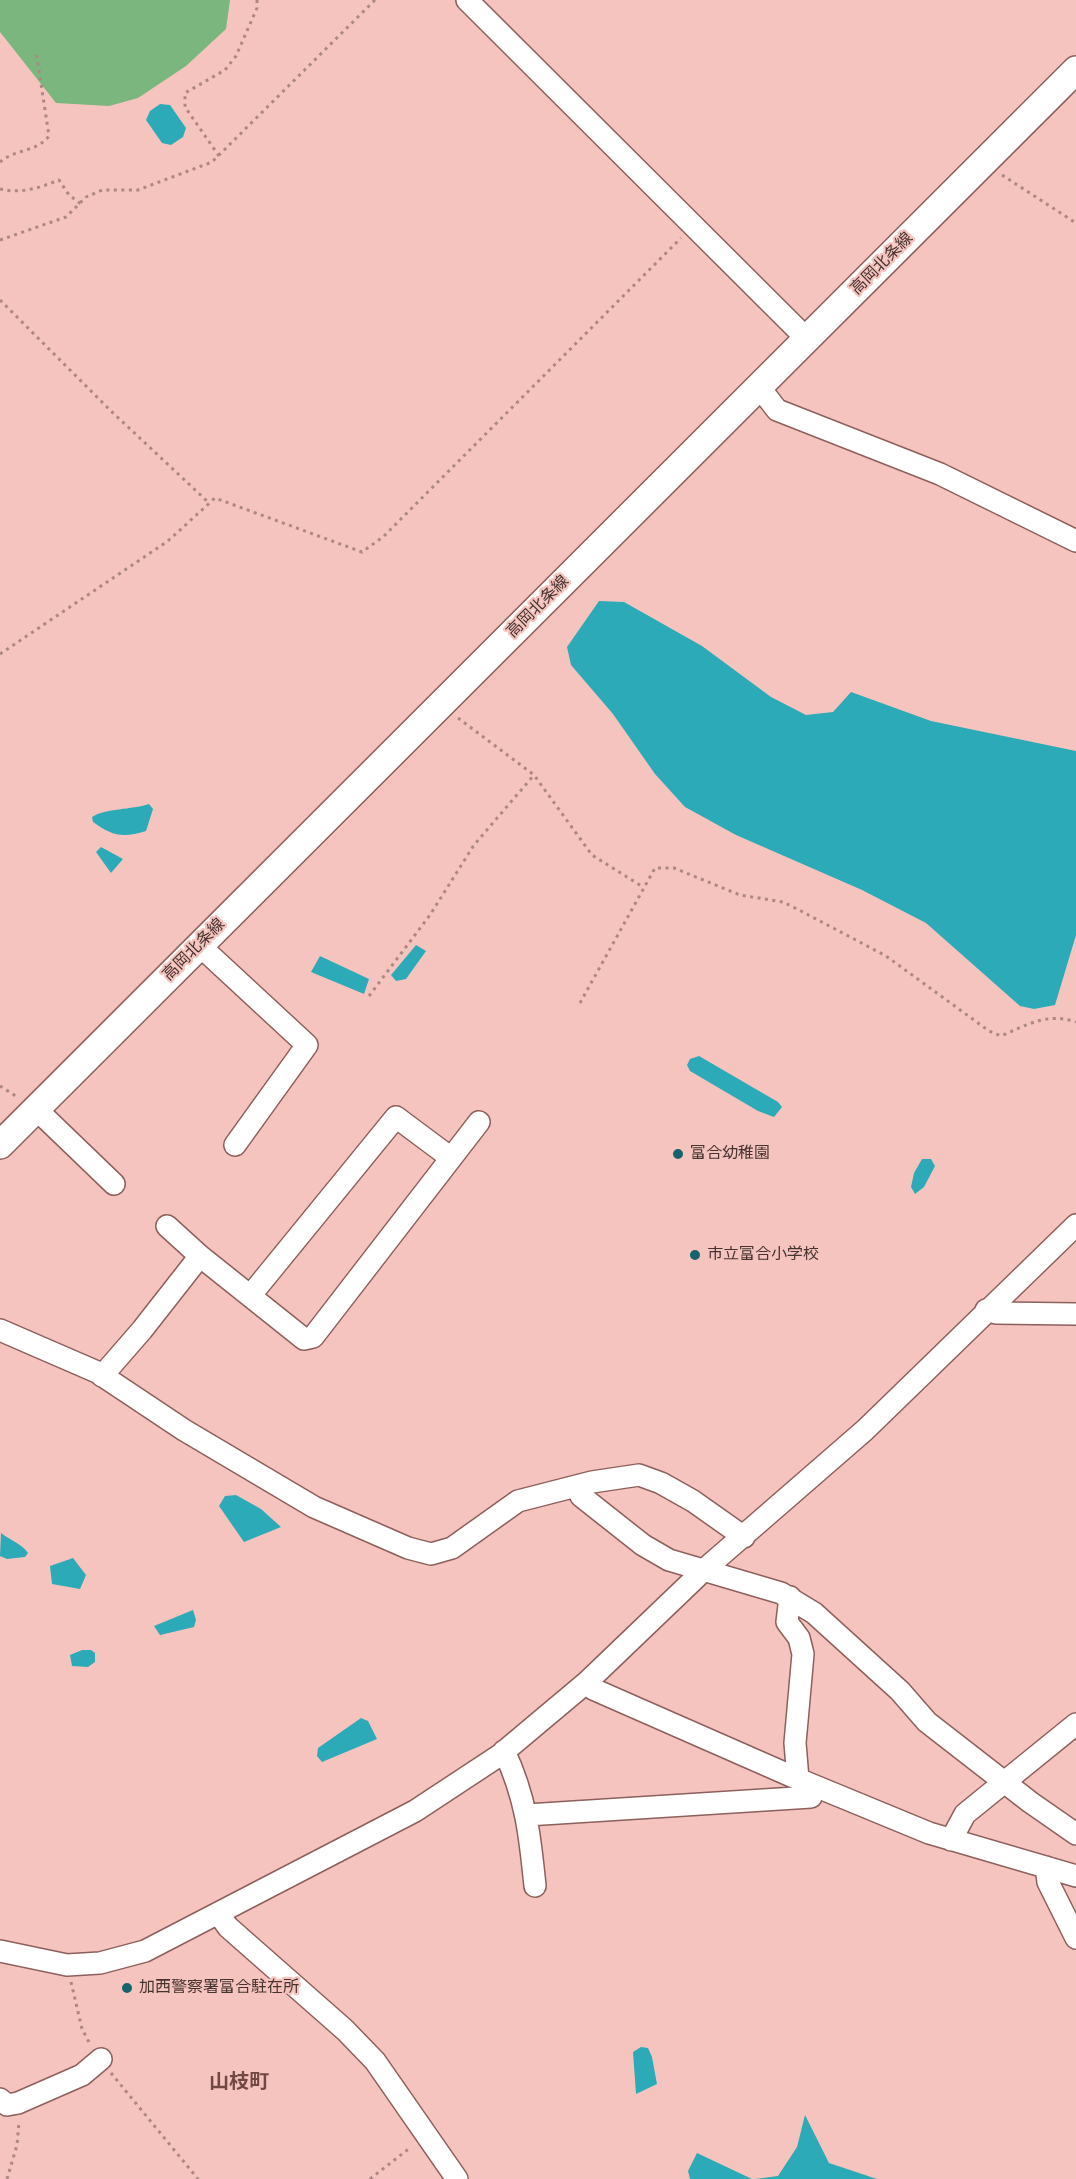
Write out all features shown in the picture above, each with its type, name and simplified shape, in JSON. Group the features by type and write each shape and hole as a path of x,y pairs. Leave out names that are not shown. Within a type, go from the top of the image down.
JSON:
{"main road":[{"name":"高岡北条線","path":"0,1145 1076,70"}],"street":[{"path":"467,0 692,227 807,339"},
{"path":"760,388 777,410 940,474 1076,542"},
{"path":"199,945 307,1045 235,1144"},
{"path":"35,1108 114,1184"},
{"path":"250,1296 396,1117 451,1158"},
{"path":"167,1226 200,1256 304,1339 313,1337 479,1122"},
{"path":"0,1951 67,1965 100,1963 145,1951 415,1811 504,1752 587,1682 702,1572 865,1430 1076,1225"},
{"path":"102,1376 142,1330 200,1256"},
{"path":"986,1310 996,1313 1076,1314"},
{"path":"0,1330 102,1376 184,1431 314,1507 373,1534 431,1554 452,1548 518,1501 578,1486 639,1475 661,1483 693,1501 744,1537"},
{"path":"578,1486 581,1496 643,1545 669,1560 702,1572 790,1597 814,1612 900,1691 927,1722 1076,1834"},
{"path":"527,1815 812,1797 805,1782 795,1743 803,1654 800,1638 787,1622 790,1597"},
{"path":"587,1682 593,1689 805,1782 951,1840 1076,1876"},
{"path":"951,1840 964,1814 1076,1724"},
{"path":"504,1752 519,1782 527,1815 535,1886"},
{"path":"1046,1867 1048,1882 1076,1938"},
{"path":"218,1913 228,1927 345,2030 375,2061 457,2179"},
{"path":"9,2101 82,2075 100,2059"}],"path":[{"path":"219,156 185,107 185,93 225,70 236,56 256,8 257,0"},
{"path":"0,240 66,217 86,197 102,190 138,190 201,168 219,156 375,0"},
{"path":"0,162 10,154 42,146 49,136 36,51"},
{"path":"985,163 1076,223"},
{"path":"0,189 12,192 30,190 59,180 69,195 81,204"},
{"path":"0,654 168,541 215,498 362,552 383,537 692,227"},
{"path":"0,300 111,411 208,502"},
{"path":"440,705 534,775 592,855 644,888"},
{"path":"369,996 430,915 474,845 534,775"},
{"path":"580,1003 655,868 674,868 740,895 783,902 886,956 989,1031 1001,1036 1040,1018 1065,1018 1076,1022"},
{"path":"67,1965 82,2029 100,2059 198,2179"},
{"path":"8,2179 17,2145 9,2101"},
{"path":"370,2179 427,2136"}],"green space":[{"path":"0,0 230,0 226,29 186,66 138,98 109,106 56,103 0,32"}],"water":[{"path":"160,104 170,105 186,128 183,137 171,145 162,143 146,120 150,111"},
{"path":"599,601 624,602 702,646 771,697 806,715 833,712 851,692 931,721 1076,751 1076,935 1055,1005 1034,1009 1020,1006 926,923 862,890 736,835 685,807 655,774 613,714 571,665 567,647"},
{"path":"149,804 153,809 146,831 131,835 112,833 93,822 92,817 98,814"},
{"path":"101,847 123,859 111,873 96,852"},
{"path":"416,945 426,951 406,979 396,981 391,975"},
{"path":"320,956 369,979 364,994 311,972"},
{"path":"699,1056 778,1102 782,1107 774,1117 758,1111 690,1071 687,1065 690,1059"},
{"path":"922,1159 931,1159 935,1166 924,1187 915,1194 911,1187 914,1173"},
{"path":"236,1495 261,1509 281,1527 244,1542 219,1506 225,1496"},
{"path":"1,1533 19,1544 28,1553 25,1557 7,1559 0,1556"},
{"path":"73,1558 86,1575 80,1589 52,1584 50,1566"},
{"path":"193,1610 196,1620 194,1627 160,1635 154,1626"},
{"path":"82,1650 91,1650 95,1653 95,1662 88,1667 72,1666 70,1655"},
{"path":"361,1718 368,1721 377,1739 322,1762 317,1756 318,1748"},
{"path":"641,2047 648,2048 652,2057 657,2084 636,2094 633,2052"},
{"path":"805,2115 829,2163 877,2179 755,2179 778,2176 797,2147"},
{"path":"697,2153 752,2179 690,2179 688,2171"}],"place":[{"name":"富合幼稚園","path":"678,1154"},
{"name":"市立富合小学校","path":"695,1255"},
{"name":"加西警察署富合駐在所","path":"127,1988"}],"district":[{"name":"山枝町","path":"239,2083"}]}
